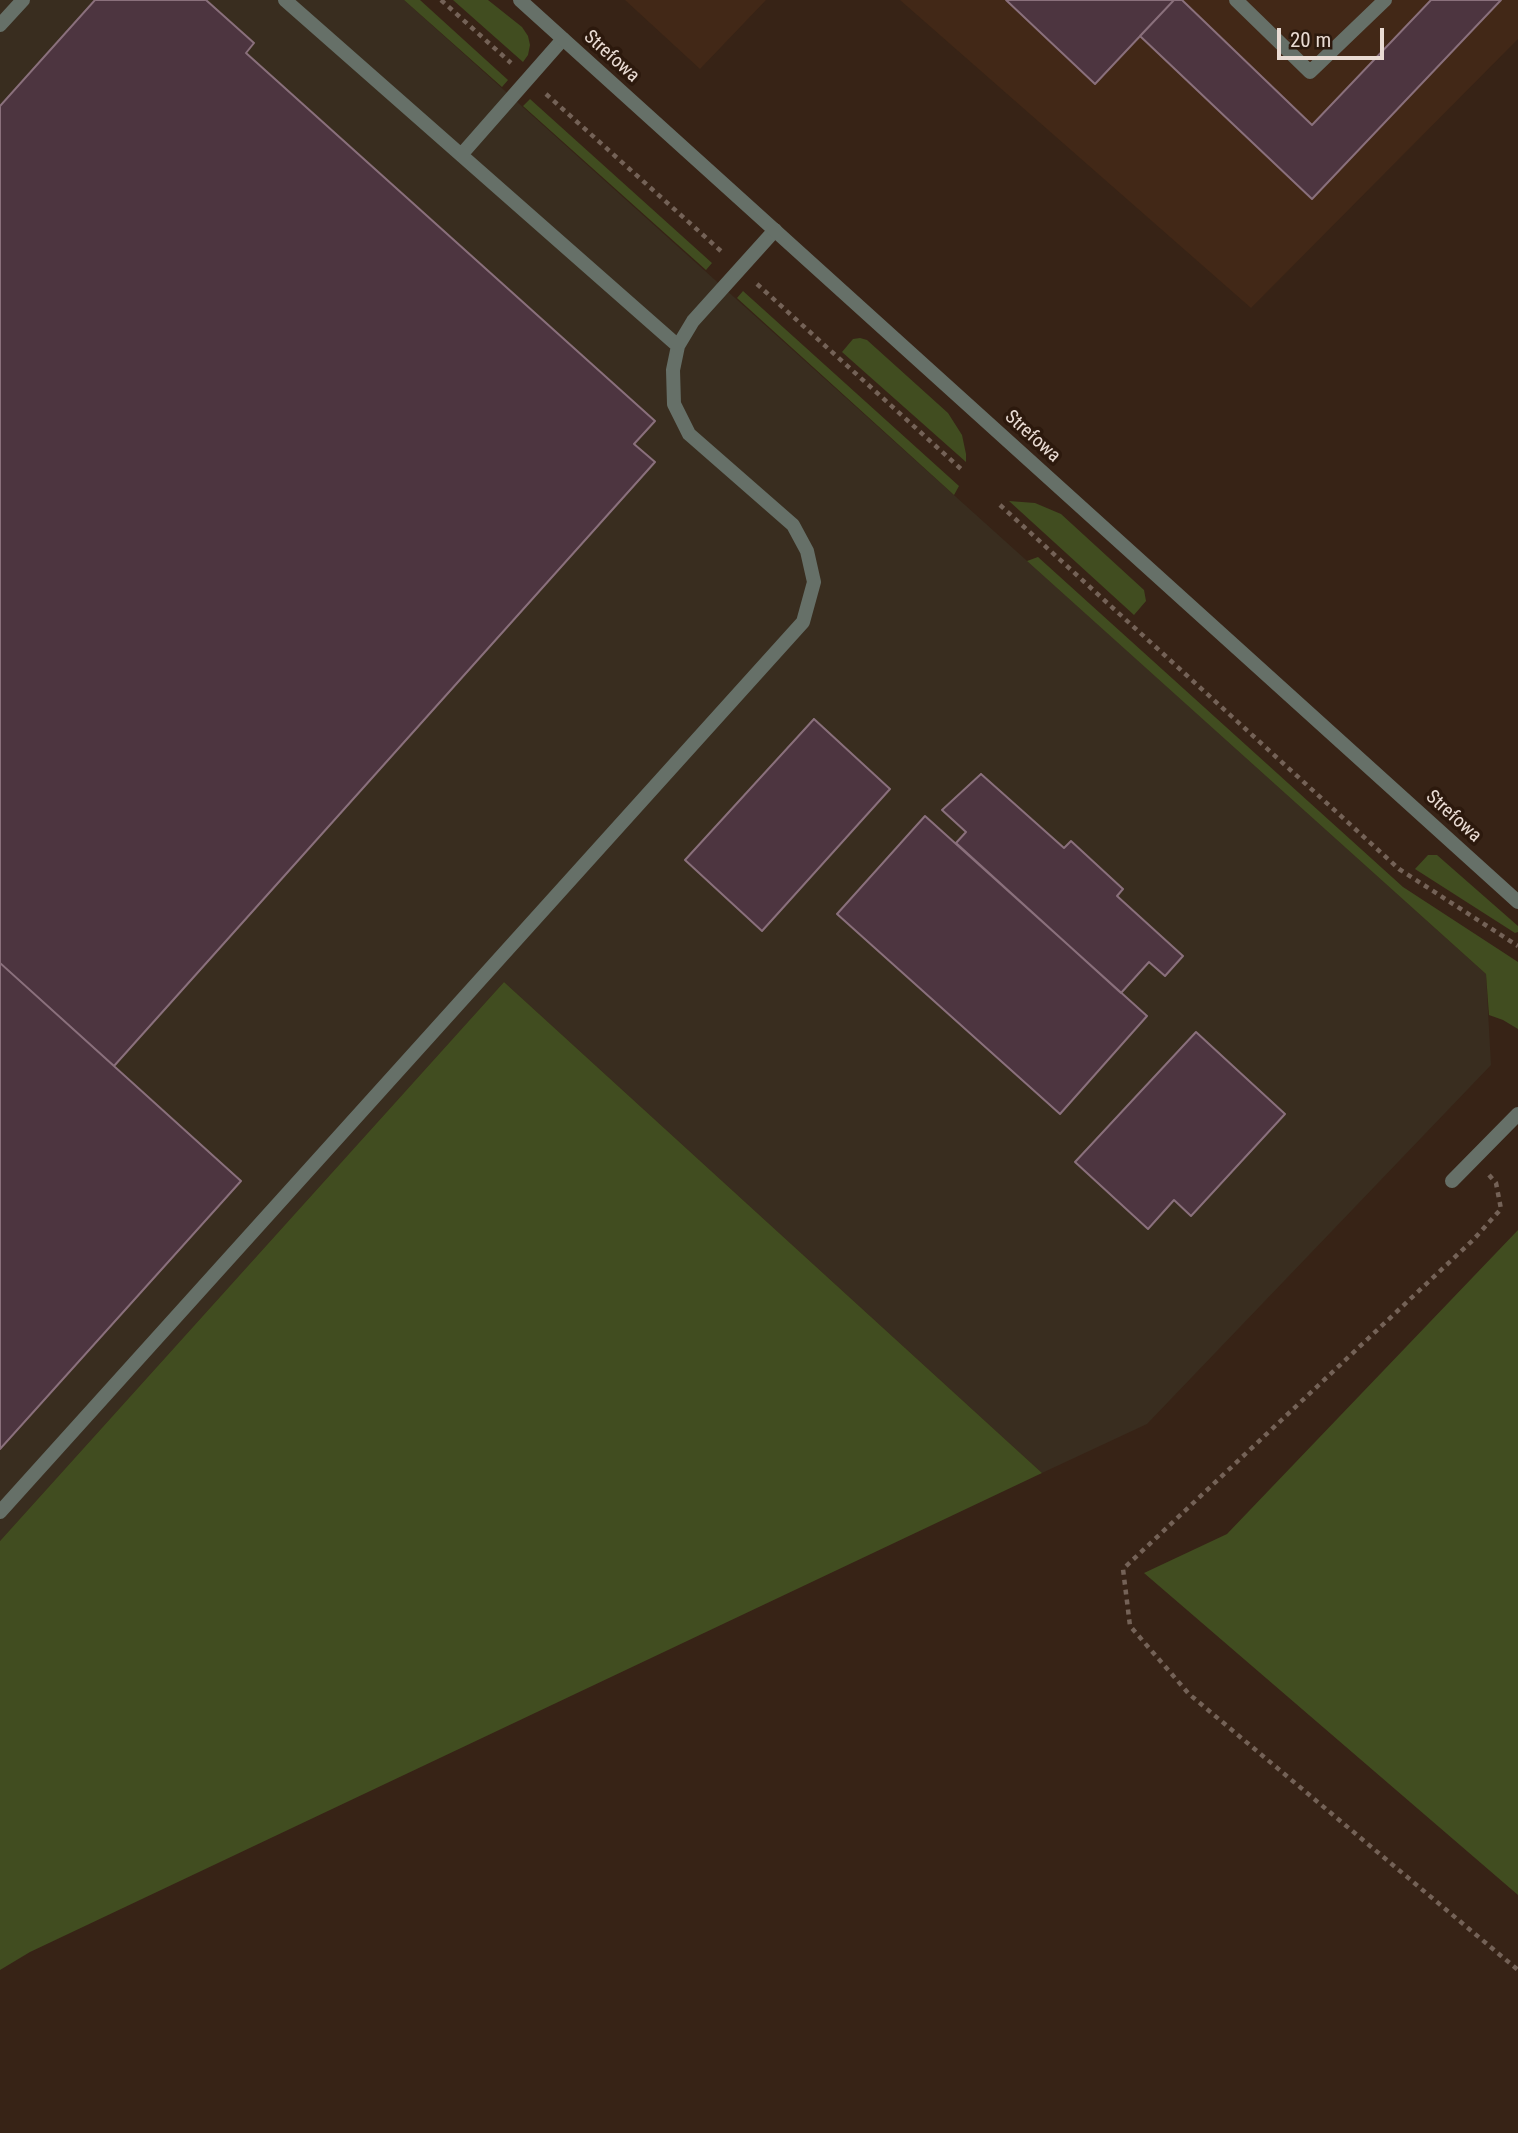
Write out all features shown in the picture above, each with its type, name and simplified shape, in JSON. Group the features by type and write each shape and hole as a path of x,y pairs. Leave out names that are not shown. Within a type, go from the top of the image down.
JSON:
{"street":[{"path":"0,25 23,0"},
{"path":"285,0 678,346"},
{"name":"Strefowa","path":"520,0 1518,902"},
{"path":"1236,0 1310,72 1385,0"},
{"path":"461,155 563,38"},
{"path":"0,1512 803,622 814,582 807,551 793,525 689,434 674,404 673,370 678,346 693,321 775,230"},
{"path":"1452,1181 1518,1114"}],"path":[{"path":"441,0 961,469"},
{"path":"1000,505 1399,869 1518,946"},
{"path":"1474,1159 1496,1183 1501,1209 1473,1240 1123,1569 1130,1626 1189,1694 1518,1970"}],"shaded area":[{"path":"0,0 404,0 1486,974 1491,1065 1147,1424 1042,1473 504,982 0,1541"},
{"path":"625,0 766,0 700,69"},
{"path":"900,0 1518,0 1518,39 1251,308"}],"green space":[{"path":"404,0 420,0 508,80 502,87"},
{"path":"453,0 488,0 522,27 530,45 523,62"},
{"path":"530,99 712,263 706,270 523,106"},
{"path":"743,291 959,486 954,495 737,298"},
{"path":"853,339 867,340 948,413 962,435 966,462 842,352"},
{"path":"1009,501 1035,503 1061,514 1144,590 1146,601 1134,615"},
{"path":"1038,557 1403,887 1518,962 1518,1029 1489,1015 1486,974 1027,561"},
{"path":"1428,855 1437,855 1518,926 1518,932 1515,933 1415,869"},
{"path":"504,982 1042,1473 30,1952 0,1970 0,1541"},
{"path":"1518,1230 1518,1895 1144,1573 1227,1534"}],"building":[{"path":"95,0 206,0 254,43 246,53 655,421 634,444 655,462 114,1066 0,963 0,106"},
{"path":"1006,0 1174,0 1095,84"},
{"path":"1174,0 1182,0 1312,125 1431,0 1501,0 1312,199 1140,36"},
{"path":"814,719 890,789 762,931 685,860"},
{"path":"981,774 1064,848 1071,841 1123,889 1117,896 1183,956 1165,976 1149,962 1121,993 956,843 966,832 942,810"},
{"path":"925,816 1147,1016 1060,1114 837,914"},
{"path":"0,963 241,1181 0,1449"},
{"path":"1196,1032 1285,1114 1191,1216 1174,1200 1148,1229 1075,1162"}]}
